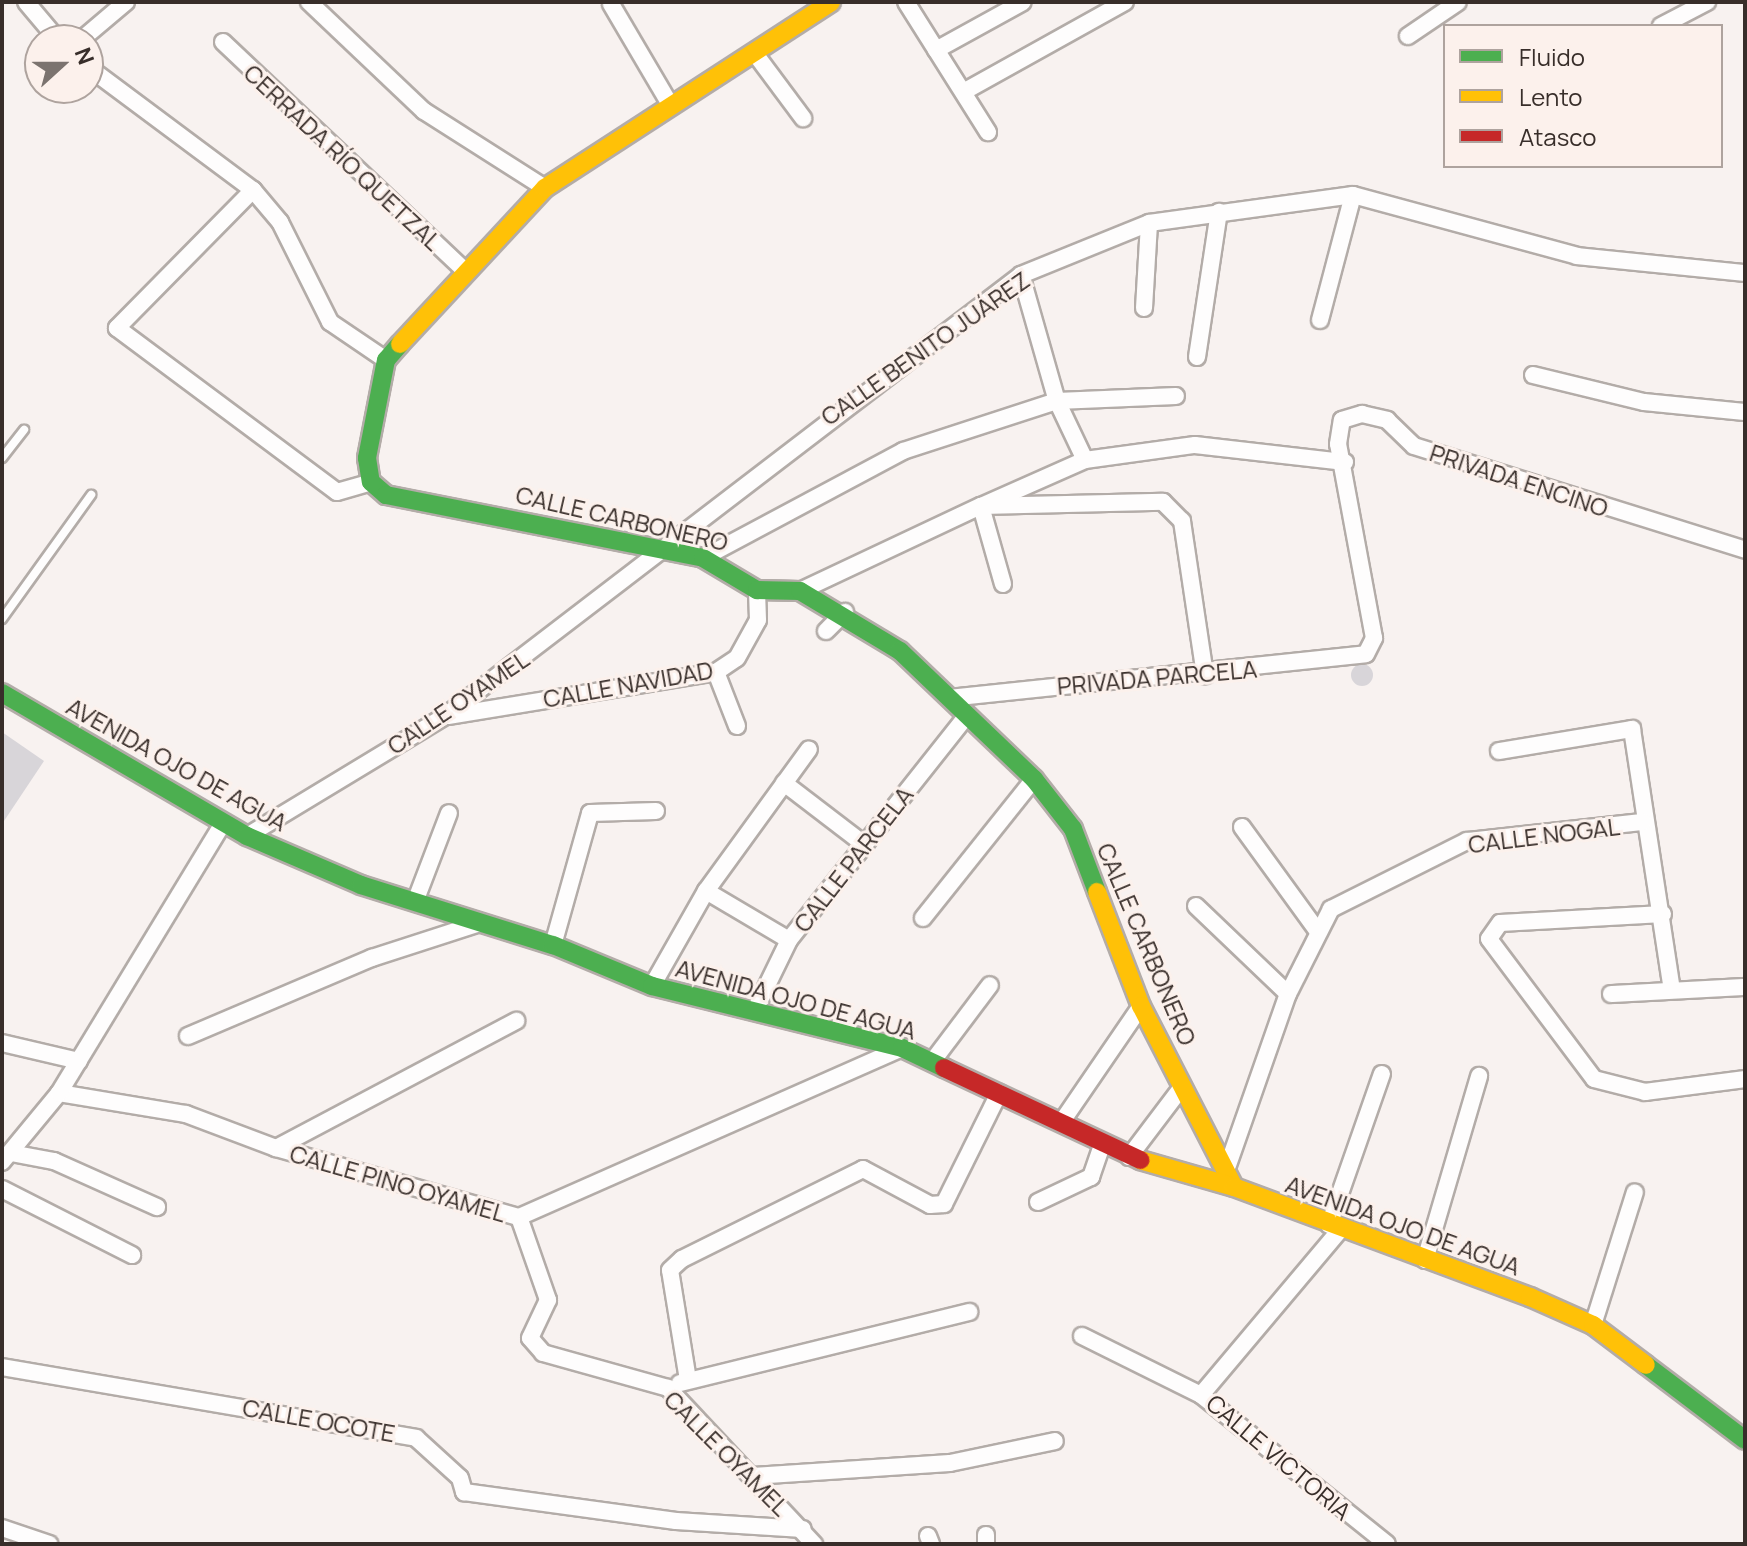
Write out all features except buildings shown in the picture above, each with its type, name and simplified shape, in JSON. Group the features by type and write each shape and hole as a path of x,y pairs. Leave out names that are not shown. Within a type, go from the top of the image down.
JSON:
{"street":[{"path":"26,2 45,24"},
{"path":"100,24 126,2"},
{"path":"253,190 117,328 337,492 371,482 367,458 386,360 465,271 545,188 756,55 831,2"},
{"path":"906,2 965,91 988,132"},
{"path":"936,50 1023,2"},
{"path":"965,91 1125,2"},
{"path":"1408,36 1458,2"},
{"path":"1665,24 1707,2"},
{"path":"315,4 424,111 545,188"},
{"path":"611,4 671,106"},
{"name":"CERRADA RÍO QUETZAL","path":"223,42 465,271"},
{"path":"756,55 803,118"},
{"path":"104,79 253,190 280,222 330,322 386,360"},
{"path":"1320,320 1353,195"},
{"name":"CALLE BENITO JUÁREZ","path":"654,549 1021,275 1149,223 1353,195 1577,256 1745,273"},
{"path":"1197,357 1219,212"},
{"path":"1144,308 1149,223"},
{"path":"1021,275 1057,401 1085,460"},
{"path":"1533,375 1644,402 1745,412"},
{"path":"703,558 903,451 1057,401 1176,396"},
{"name":"PRIVADA ENCINO","path":"1345,462 1338,444 1342,420 1362,414 1387,420 1414,446 1745,550"},
{"path":"800,591 1085,460 1195,445 1345,462"},
{"name":"PRIVADA PARCELA","path":"949,698 1205,675 1366,654 1374,638 1345,462"},
{"name":"CALLE CARBONERO","path":"371,482 386,495 703,558 734,570 757,590 800,591 845,612 949,698 965,718 1034,779 1073,829 1141,1006 1182,1087 1228,1165 1234,1187"},
{"path":"981,506 1163,502 1182,521 1205,675"},
{"path":"981,506 1003,584"},
{"name":"CALLE OYAMEL","path":"247,836 445,716 605,599 654,549"},
{"name":"CALLE NAVIDAD","path":"445,716 716,672 737,658 758,620 757,590"},
{"path":"826,631 845,612"},
{"path":"716,672 737,726"},
{"name":"AVENIDA OJO DE AGUA","path":"2,693 247,836 415,902 553,945 652,986 756,1008 902,1048 1063,1120 1129,1157 1234,1187 1593,1325 1745,1440"},
{"name":"CALLE PARCELA","path":"756,1008 789,940 965,718"},
{"path":"1499,751 1632,729 1643,822"},
{"path":"652,986 706,891 809,749"},
{"path":"923,918 1034,779"},
{"path":"784,783 865,845"},
{"path":"553,945 590,813 656,811"},
{"path":"415,902 449,813"},
{"name":"CALLE NOGAL","path":"1228,1165 1288,994 1316,929 1331,909 1467,841 1643,822 1663,914 1671,985"},
{"path":"6,1158 59,1093 223,823"},
{"path":"1242,827 1316,929"},
{"path":"706,891 789,940"},
{"path":"1196,906 1288,994"},
{"path":"1663,914 1500,923 1489,939 1500,959 1594,1079 1645,1092 1745,1079"},
{"path":"188,1036 372,958 481,922"},
{"path":"932,1062 990,985"},
{"path":"1611,994 1671,985 1745,987"},
{"path":"1063,1120 1141,1006"},
{"path":"276,1148 516,1021"},
{"path":"2,1043 79,1061"},
{"name":"CALLE PINO OYAMEL","path":"59,1093 186,1114 276,1148 519,1217 902,1048"},
{"path":"1335,1227 1382,1074"},
{"path":"1425,1260 1479,1076"},
{"path":"1129,1157 1182,1087"},
{"path":"688,1380 670,1270 682,1259 863,1169 930,1205 944,1204 999,1093"},
{"path":"1038,1202 1091,1177 1103,1142"},
{"path":"6,1158 54,1161 157,1207"},
{"path":"2,1189 132,1255"},
{"path":"1593,1325 1635,1192"},
{"name":"CALLE OYAMEL","path":"519,1217 548,1300 530,1338 543,1353 668,1388 814,1544"},
{"name":"CALLE VICTORIA","path":"1335,1227 1201,1395 1376,1541"},
{"path":"668,1388 688,1380 969,1312"},
{"path":"1082,1336 1201,1395"},
{"name":"CALLE OCOTE","path":"2,1367 416,1438 460,1478 464,1492 676,1521 803,1529"},
{"path":"753,1476 950,1463 1055,1441"},
{"path":"2,1528 49,1544"}],"lane":[{"path":"2,458 24,430"},
{"path":"2,619 91,495"}],"traffic: fast":[{"path":"400,344 386,360 367,458 371,482 386,495 703,558 757,590 800,591 900,651 1034,779 1073,829 1097,892"},
{"path":"2,693 247,836 361,885 553,945 652,986 902,1048 944,1068"},
{"path":"1646,1365 1745,1440"}],"traffic: slow":[{"path":"400,344 545,188 831,2"},
{"path":"1097,892 1141,1006 1234,1187"},
{"path":"1140,1160 1234,1187 1530,1297 1593,1325 1646,1365"}],"traffic: jam":[{"path":"944,1068 1140,1160"}]}
